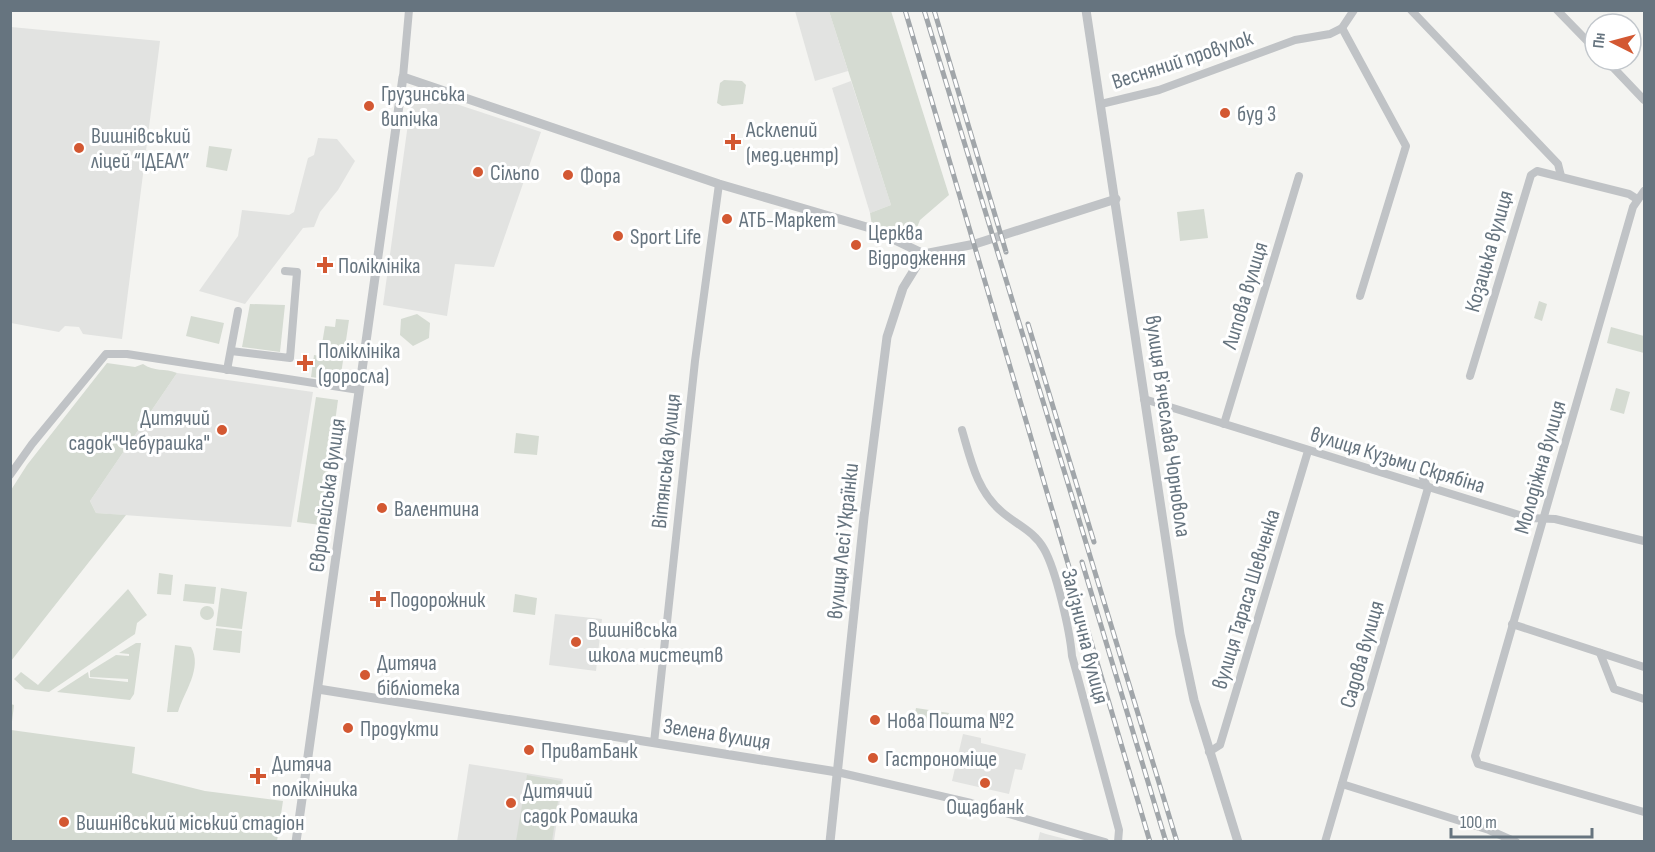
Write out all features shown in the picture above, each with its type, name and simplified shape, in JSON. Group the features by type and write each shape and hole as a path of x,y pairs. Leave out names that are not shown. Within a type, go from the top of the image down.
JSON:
{"street":[{"name":"Європейська вулиця","path":"296,842 403,77 409,10"},
{"name":"вулиця Вʼячеслава Чорновола","path":"1086,10 1180,634 1194,700 1238,842"},
{"path":"1354,10 1342,28 1406,146 1360,296"},
{"path":"1411,10 1558,164 1561,176"},
{"path":"1557,10 1583,37"},
{"name":"Весняний провулок","path":"1101,104 1159,90 1295,40 1330,34 1342,28"},
{"path":"1617,72 1644,100"},
{"path":"403,77 719,184 870,228 903,241 924,254 965,246 1116,199"},
{"name":"Козацька вулиця","path":"1470,376 1527,182 1537,171 1629,194 1636,199"},
{"name":"Липова вулиця","path":"1224,424 1299,176"},
{"name":"Вітянська вулиця","path":"654,743 694,363 719,184"},
{"name":"Молодіжна вулиця","path":"1644,191 1636,199 1475,756 1478,764 1644,812"},
{"name":"вулиця Лесі Українки","path":"831,842 864,517 887,337 903,288 924,254"},
{"path":"231,351 290,358 297,273 285,271"},
{"path":"227,370 238,311"},
{"path":"10,475 32,444 106,354 127,354 359,390"},
{"name":"вулиця Кузьми Скрябіна","path":"1144,399 1529,518 1543,518 1644,541"},
{"name":"Залізнична вулиця","path":"963,430 977,481 988,498 1002,512 1033,534 1045,550 1070,631 1072,656 1119,830 1118,842"},
{"name":"вулиця Тараса Шевченка","path":"1209,752 1220,745 1308,451"},
{"path":"1423,478 1428,488"},
{"name":"Садова вулиця","path":"1325,842 1428,488"},
{"path":"1512,624 1644,667"},
{"path":"1600,653 1614,689 1644,699"},
{"name":"Зелена вулиця","path":"318,689 837,772 1011,813 1105,842"},
{"path":"1341,784 1489,830 1516,842"}],"shaded area":[{"path":"795,11 829,11 848,71 815,81"},
{"path":"829,11 891,11 949,195 920,220 916,230 902,237 872,226 870,213 891,205"},
{"name":"Вишнівський ліцей “ІДЕАЛ”","path":"11,27 160,41 122,339 83,334 79,327 65,326 59,332 11,323"},
{"path":"724,80 742,81 746,85 743,104 722,106 717,103 720,83"},
{"path":"851,81 891,205 870,213 832,88"},
{"path":"426,94 541,132 494,267 455,264 447,316 383,305 411,102 415,96"},
{"path":"318,138 337,139 355,161 338,190 320,212 314,227 303,228 245,304 199,291 238,236 242,210 289,215 294,212 308,158 314,155"},
{"path":"209,146 232,149 227,171 206,167"},
{"path":"1204,209 1208,238 1180,241 1177,212"},
{"path":"1539,301 1547,304 1542,321 1534,318"},
{"path":"250,304 285,305 280,352 242,347"},
{"path":"417,314 430,323 429,338 413,346 400,335 401,319"},
{"path":"191,316 224,323 219,344 186,336"},
{"path":"336,319 349,320 340,381 311,377 314,355 320,356 325,326 335,327"},
{"path":"1611,327 1644,336 1644,353 1607,343"},
{"path":"107,363 135,367 143,364 151,368 177,373 90,501 96,513 126,515 11,661 11,490 27,465"},
{"name":"Дитячий садок\"Чебурашка\"","path":"177,373 313,392 291,527 96,513 90,501"},
{"path":"1616,388 1630,392 1624,414 1610,410"},
{"path":"316,397 338,400 321,525 297,522"},
{"path":"516,433 539,436 537,455 514,453"},
{"path":"159,573 173,575 171,595 157,594"},
{"path":"185,584 216,587 214,604 183,601"},
{"path":"221,588 247,592 242,629 216,626"},
{"path":"128,589 147,615 137,623 135,634 49,692 25,689 14,679 21,672 38,685"},
{"path":"515,594 537,598 535,615 513,612"},
{"path":"207,606 212,608 214,613 212,618 207,620 202,618 200,613 202,608"},
{"name":"Вишнівська школа мистецтв","path":"555,614 602,619 596,671 549,665"},
{"path":"216,628 242,631 240,653 213,650"},
{"path":"136,643 141,643 134,694 130,700 57,692 88,672 89,678 128,682 128,679 90,677 90,671 116,655 129,656 129,654 119,653"},
{"path":"175,645 191,647 195,663 194,672 178,712 167,712"},
{"path":"11,704 14,705 11,730"},
{"path":"916,708 949,713 946,730 913,725"},
{"path":"11,730 135,747 132,773 205,791 283,801 277,841 11,841"},
{"path":"963,734 981,738 981,743 1026,754 1022,770 1015,769 1009,794 952,781"},
{"name":"Дитячий садок Ромашка","path":"469,764 563,779 554,841 457,842"},
{"path":"527,775 561,781 552,841 516,841"},
{"path":"1040,832 1046,834 1073,841 1038,841"}],"railway":[{"path":"905,10 1150,842"},
{"path":"924,10 1177,842"},
{"path":"934,10 1006,252"},
{"path":"1028,324 1094,542"},
{"path":"1082,562 1166,842"}],"place":[{"name":"Грузинська випічка","path":"369,106"},
{"name":"буд 3","path":"1225,113"},
{"name":"Асклепий (мед.центр)","path":"733,142"},
{"name":"Вишнівський ліцей “ІДЕАЛ”","path":"79,148"},
{"name":"Сільпо","path":"478,172"},
{"name":"Фора","path":"568,175"},
{"name":"АТБ-Маркет","path":"727,219"},
{"name":"Sport Life","path":"618,236"},
{"name":"Церква Відродження","path":"856,245"},
{"name":"Поліклініка","path":"325,265"},
{"name":"Поліклініка (доросла)","path":"305,363"},
{"name":"Дитячий садок\"Чебурашка\"","path":"222,430"},
{"name":"Валентина","path":"382,508"},
{"name":"Подорожник","path":"378,599"},
{"name":"Вишнівська школа мистецтв","path":"576,642"},
{"name":"Дитяча бібліотека","path":"365,675"},
{"name":"Нова Пошта №2","path":"875,720"},
{"name":"Продукти","path":"348,728"},
{"name":"ПриватБанк","path":"529,750"},
{"name":"Гастрономіще","path":"873,758"},
{"name":"Дитяча полікліника","path":"258,776"},
{"name":"Ощадбанк","path":"985,783"},
{"name":"Дитячий садок Ромашка","path":"511,803"},
{"name":"Вишнівський міський стадіон","path":"64,822"}]}
